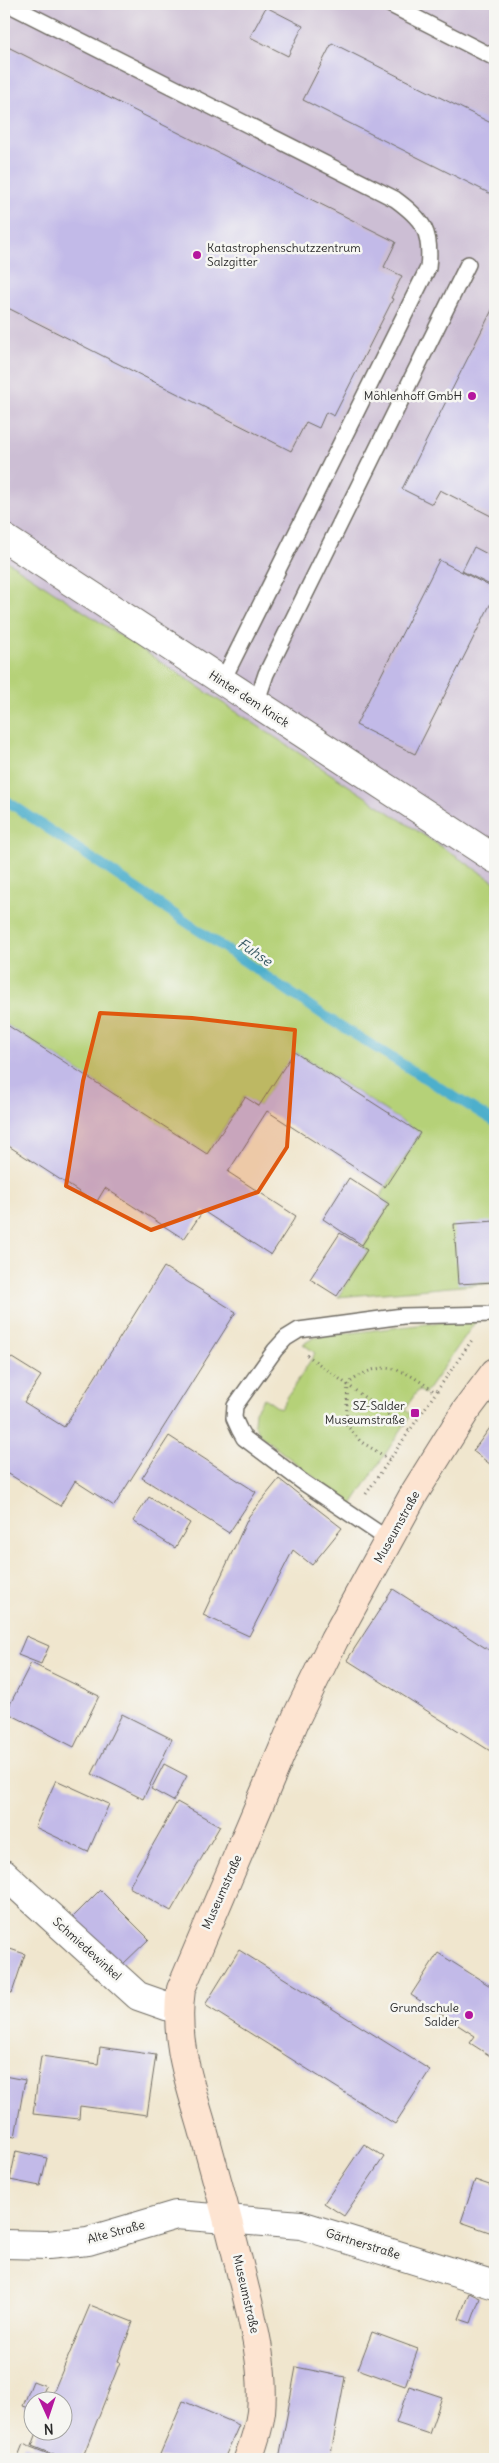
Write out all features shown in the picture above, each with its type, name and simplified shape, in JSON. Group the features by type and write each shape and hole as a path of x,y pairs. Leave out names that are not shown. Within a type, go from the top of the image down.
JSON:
{"main road":[{"name":"Museumstraße","path":"248,2459 258,2429 261,2411 256,2331 228,2219 183,2062 178,2031 181,1989 198,1944 228,1880 297,1716 334,1640 415,1492 465,1412 495,1372"}],"street":[{"name":"Hinter dem Knick","path":"4,538 495,860"},
{"name":"Schmiedewinkel","path":"4,1874 138,1996 178,2010"},
{"name":"Alte Straße","path":"4,2244 48,2244 88,2241 176,2216 228,2219"},
{"name":"Gärtnerstraße","path":"228,2219 301,2225 495,2284"}],"lane":[{"path":"8,4 395,199 411,210 427,230 430,250 428,268 222,682"},
{"path":"389,4 495,58"},
{"path":"256,704 266,674 468,264"},
{"path":"389,1540 304,1483 244,1438 234,1418 235,1406 275,1350 286,1338 299,1330 403,1316 493,1314"}],"path":[{"path":"352,1515 435,1392 493,1314"},
{"path":"299,1330 297,1347 409,1430"},
{"path":"389,1459 360,1441 346,1424 348,1384 359,1374 383,1368 409,1372 435,1392"}],"highlighted area":[{"path":"100,1013 192,1018 295,1030 287,1147 258,1192 151,1230 66,1186 83,1081"}],"shaded area":[{"path":"4,4 495,4 495,882 4,559"}],"green space":[{"path":"4,559 495,882 495,1283 338,1297 368,1250 363,1247 390,1204 380,1197 420,1133 295,1052 259,1106 244,1097 207,1154 4,1023"},
{"path":"478,1318 425,1394 418,1390 405,1409 411,1415 351,1506 261,1436 254,1424 255,1411 264,1398 280,1409 315,1353 303,1344 315,1337"}],"building":[{"path":"266,7 303,26 288,56 250,37"},
{"path":"332,43 495,125 495,196 303,100"},
{"name":"Katastrophenschutzzentrum Salzgitter","path":"4,45 396,242 384,267 402,276 391,298 393,299 334,416 326,412 319,428 306,422 291,451 4,306"},
{"name":"Möhlenhoff GmbH","path":"495,304 495,518 440,490 432,504 402,489"},
{"path":"474,547 495,558 495,575 490,585 462,571"},
{"path":"439,560 495,589 495,595 415,754 356,725"},
{"path":"4,1023 207,1154 245,1097 259,1106 294,1052 420,1133 385,1187 267,1111 228,1172 296,1216 271,1255 203,1211 184,1239 105,1188 96,1203 4,1143"},
{"path":"349,1178 389,1204 362,1245 323,1219"},
{"path":"495,1221 495,1282 458,1284 454,1224"},
{"path":"340,1233 367,1250 337,1296 310,1279"},
{"path":"164,1267 236,1312 114,1506 75,1481 60,1506 4,1471 4,1353 41,1376 24,1402 64,1427"},
{"path":"495,1421 495,1468 473,1451"},
{"path":"169,1436 256,1492 229,1533 142,1478"},
{"path":"279,1479 342,1528 312,1565 293,1550 249,1636 203,1615 249,1516"},
{"path":"149,1497 190,1523 175,1548 133,1521"},
{"path":"393,1589 495,1654 495,1754 347,1660"},
{"path":"26,1636 49,1646 41,1664 18,1655"},
{"path":"31,1663 99,1696 74,1747 6,1712"},
{"path":"122,1714 172,1739 143,1799 92,1774"},
{"path":"164,1764 187,1776 173,1801 151,1789"},
{"path":"56,1780 109,1804 88,1852 35,1827"},
{"path":"177,1802 220,1826 171,1911 129,1887"},
{"path":"100,1890 149,1939 121,1966 72,1918"},
{"path":"4,1947 25,1954 12,1993 4,1991"},
{"path":"239,1950 430,2070 395,2124 205,2005"},
{"name":"Grundschule Salder","path":"438,1953 495,1989 495,2059 470,2043 475,2036 411,1995"},
{"path":"100,2047 156,2055 147,2115 80,2106 79,2119 33,2114 41,2056 98,2064"},
{"path":"4,2076 25,2080 15,2137 4,2135"},
{"path":"364,2144 384,2157 344,2216 324,2203"},
{"path":"16,2151 47,2158 40,2186 10,2180"},
{"path":"475,2180 495,2187 495,2234 461,2222"},
{"path":"469,2293 480,2298 471,2323 459,2319"},
{"path":"90,2305 133,2322 118,2361 120,2362 82,2459 64,2459 32,2446 34,2440 72,2440 72,2390 54,2390"},
{"path":"372,2332 418,2349 405,2386 358,2369"},
{"path":"296,2367 345,2377 330,2459 279,2459"},
{"path":"33,2381 46,2386 44,2390 29,2390"},
{"path":"409,2386 442,2397 429,2434 396,2423"},
{"path":"183,2401 239,2425 224,2459 158,2459"},
{"path":"23,2444 61,2459 17,2459"}],"waterway":[{"name":"Fuhse","path":"4,799 325,1016 495,1122"}],"place":[{"name":"Katastrophenschutzzentrum Salzgitter","path":"197,255"},
{"name":"Möhlenhoff GmbH","path":"472,396"},
{"name":"SZ-Salder Museumstraße","path":"415,1413"},
{"name":"Grundschule Salder","path":"469,2015"}]}
